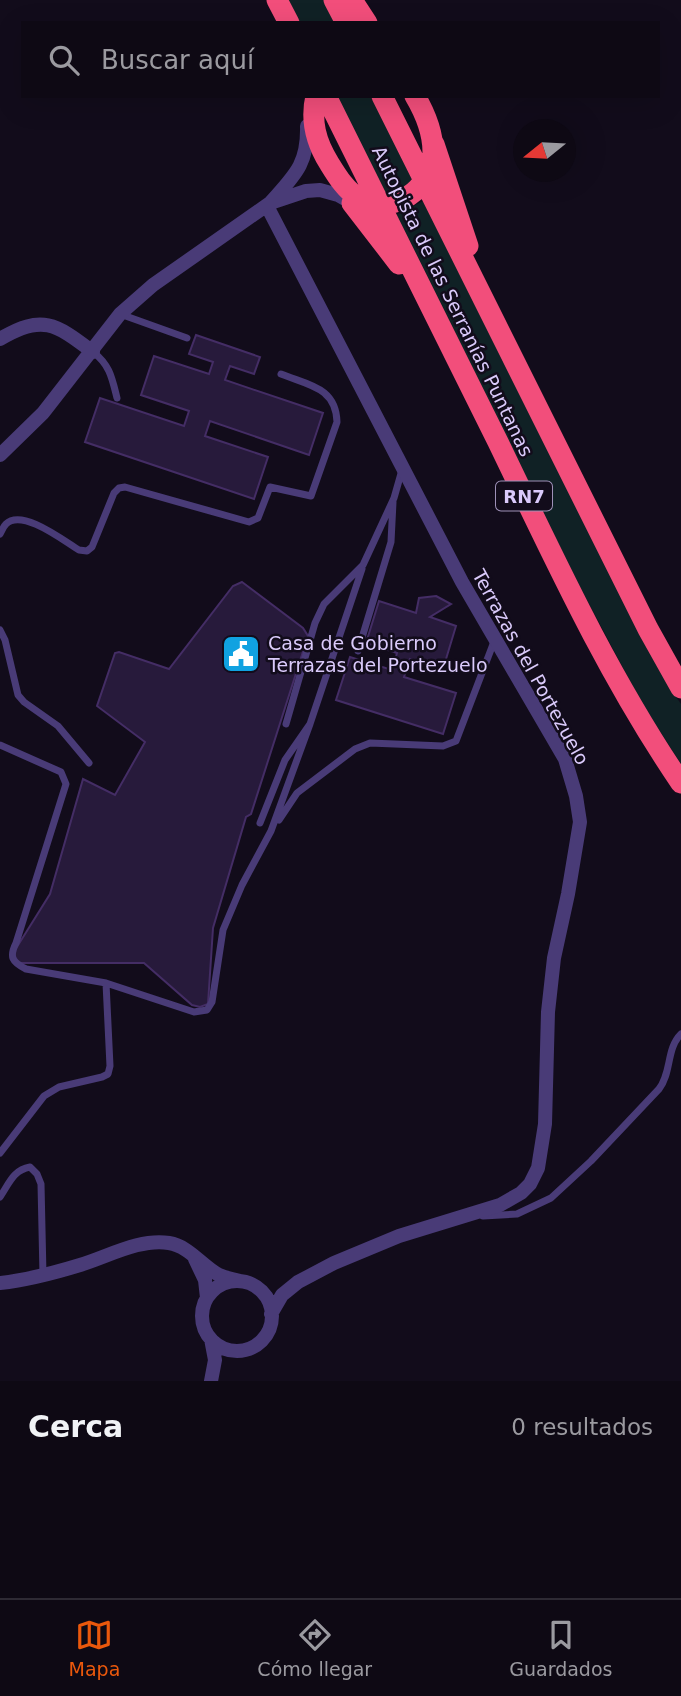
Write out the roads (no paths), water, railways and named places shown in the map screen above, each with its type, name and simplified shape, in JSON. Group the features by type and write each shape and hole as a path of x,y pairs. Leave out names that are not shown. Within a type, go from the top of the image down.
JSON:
{"highway":[{"path":"270,0 276,21"},
{"path":"277,0 288,21"},
{"path":"334,0 344,21"},
{"path":"352,0 366,21"},
{"path":"300,98 326,159 436,314"},
{"path":"310,125 316,98"},
{"name":"Autopista de las Serranías Puntanas","path":"327,98 588,626 638,716 681,783"},
{"name":"Autopista de las Serranías Puntanas","path":"383,98 648,629 681,688"},
{"path":"416,98 456,207 485,302"},
{"path":"354,200 379,203 402,201 414,193 424,181 433,153 428,127"}],"street":[{"path":"0,455 43,413 120,314 147,289 269,204 301,166 310,125"},
{"path":"269,204 306,191 320,190 354,200"},
{"name":"Terrazas del Portezuelo","path":"212,1380 241,1350 260,1342 282,1295 298,1282 365,1248 500,1205 522,1193 530,1184 538,1168 545,1124 548,1012 554,958 580,822 576,796 565,759 402,470 269,204"},
{"path":"0,339 33,325 48,324 65,331 93,352"},
{"name":"Terrazas del Portezuelo","path":"0,1283 43,1275 152,1243 170,1243 193,1254 220,1275 255,1286 273,1287 298,1282"},
{"name":"Terrazas del Portezuelo","path":"193,1254 205,1280 206,1298 202,1319 211,1339 215,1360 212,1380"},
{"path":"206,1298 221,1284 240,1281"},
{"path":"255,1286 269,1303 271,1314"},
{"path":"211,1339 219,1346 241,1350"}],"lane":[{"path":"120,314 187,338"},
{"path":"93,352 105,361 117,398"},
{"path":"0,534 6,524 16,519 23,520 38,525 79,550 88,551 114,493 125,487 249,522 258,518 271,487 311,496 337,422 336,410 326,392 281,374"},
{"path":"271,831 363,565 394,498 402,470"},
{"path":"358,651 391,542 394,498"},
{"path":"286,724 315,623 324,604 363,565"},
{"path":"0,631 5,640 18,695 58,726 89,763"},
{"path":"0,745 61,772 66,784 11,953 12,959 26,969 106,983 194,1012 207,1010 212,1002 223,930 242,885 271,831 297,793 355,749 370,743 443,746 456,741 495,639"},
{"path":"260,823 285,761 310,724"},
{"path":"0,1153 44,1096 59,1087 108,1074 110,1066 106,983"},
{"path":"461,1217 517,1214 551,1198 591,1161 659,1089 665,1081 672,1044 681,1034"},
{"path":"0,1197 10,1179 21,1168 30,1167 37,1174 41,1184 43,1275"}],"place":[{"name":"Casa de Gobierno Terrazas del Portezuelo","path":"241,654"}]}
